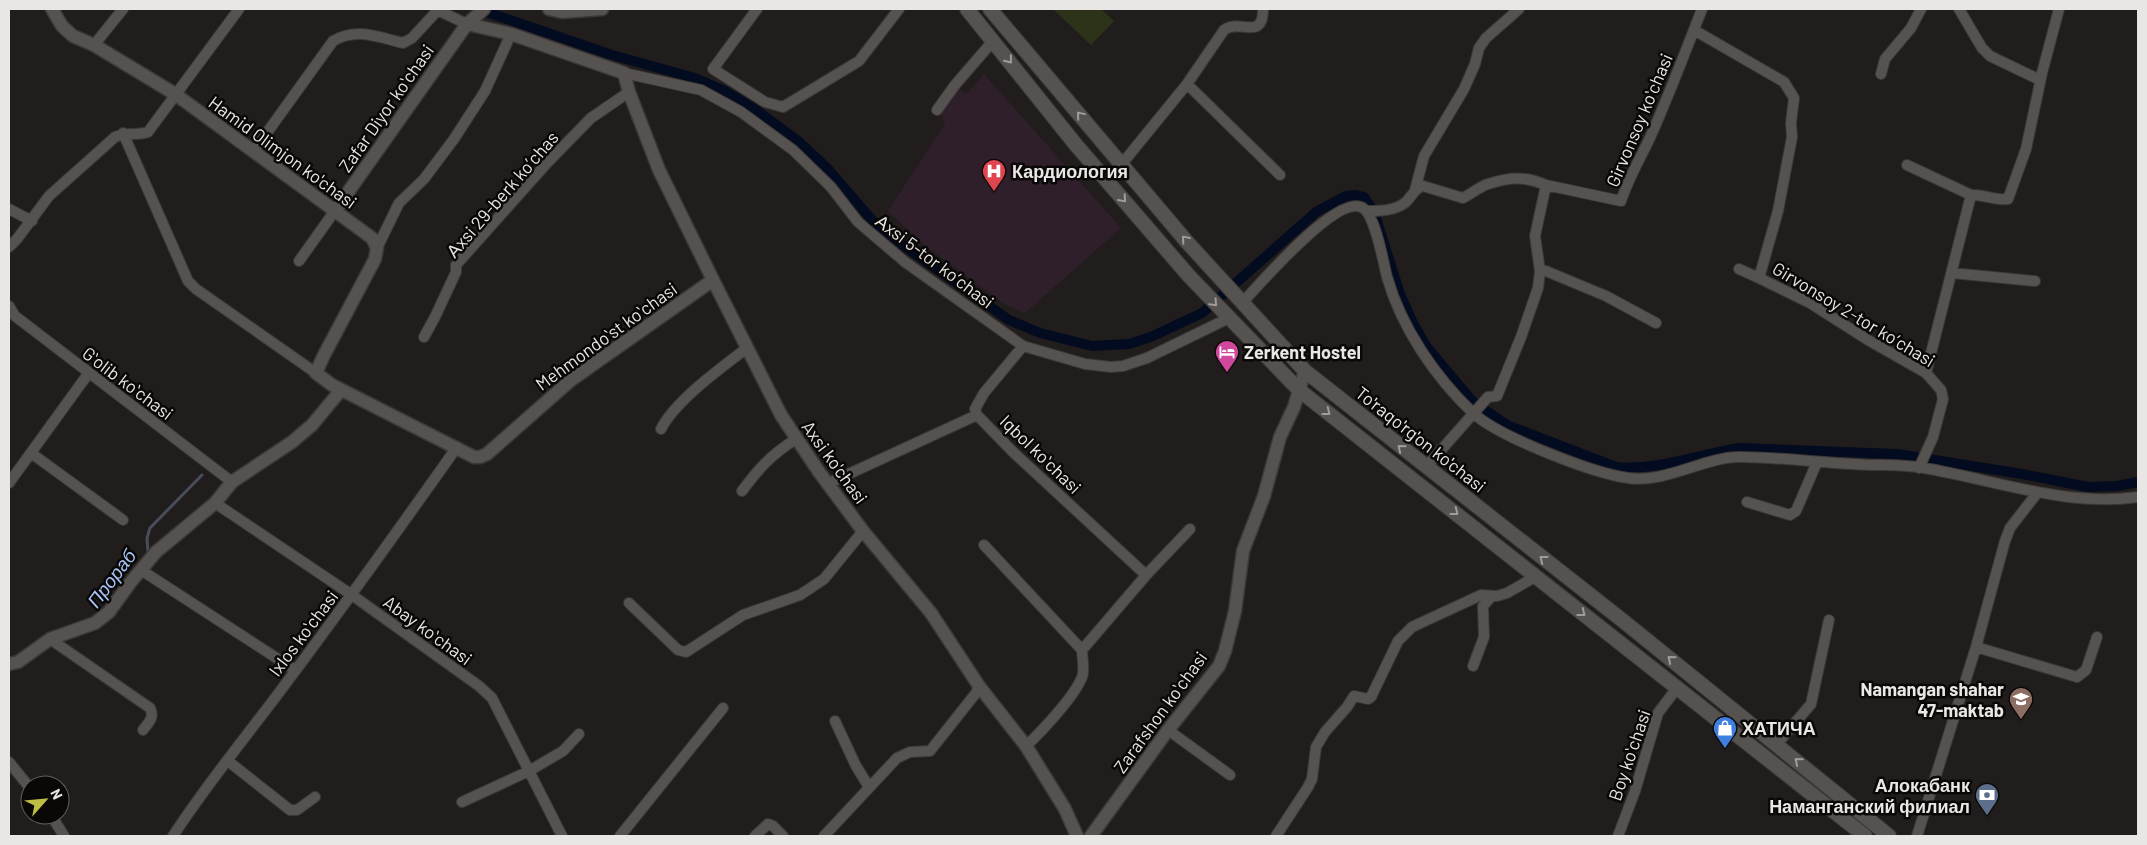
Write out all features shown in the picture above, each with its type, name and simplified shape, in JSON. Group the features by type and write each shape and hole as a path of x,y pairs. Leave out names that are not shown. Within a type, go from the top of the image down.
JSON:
{"main road":[{"name":"To'raqo'rg'on ko'chasi","path":"967,9 1076,145 1228,318 1299,390 1864,836"},
{"name":"To'raqo'rg'on ko'chasi","path":"990,9 1217,276 1305,371 1777,744 1889,836"}],"street":[{"name":"Hamid Olimjon ko'chasi","path":"52,9 62,26 73,36 94,45 175,94 372,238 378,248"},
{"path":"94,45 123,9"},
{"path":"9,247 18,239 50,196 115,137 123,133 140,134 148,132 239,9"},
{"name":"Zafar Diyor koʻchasi","path":"334,212 470,21 484,9"},
{"path":"548,9 562,12 602,9"},
{"path":"757,9 713,69 765,102 783,107 859,60 899,9"},
{"path":"1415,190 1419,169 1424,156 1464,88 1475,64 1479,48 1486,38 1519,9"},
{"name":"Girvonsoy koʻchasi","path":"1546,185 1621,201 1628,180 1646,146 1679,72 1702,9"},
{"path":"1880,74 1885,59 1911,28 1921,9"},
{"path":"1960,9 1982,48 1990,56 2040,80"},
{"path":"1906,165 1971,195 1980,194 2002,200 2008,199 2026,149 2040,80 2059,9"},
{"path":"253,152 333,41 349,33 403,43 412,38 436,10 624,72"},
{"path":"1121,165 1188,84 1224,30 1231,27 1246,28 1258,25 1266,10"},
{"name":"Girvonsoy 2-tor koʼchasi","path":"1694,30 1784,82 1793,95 1792,138 1787,173 1759,278 1810,303 1868,340 1926,373 1941,390 1943,399 1928,449 1920,466"},
{"path":"123,133 188,281 316,374 323,356 374,259 400,203 424,179 454,139 485,91 511,34"},
{"path":"937,110 955,85 993,41"},
{"name":"Axsi ko'chasi","path":"624,72 629,92 659,170 747,348 796,439 863,531 931,613 979,686 1026,746 1065,809 1077,836"},
{"name":"Аxsi 5-tor koʼchasi","path":"624,72 701,90 741,112 793,150 830,187 858,222 905,262 1023,346 1055,357 1085,364 1111,367 1122,366 1147,358 1228,318"},
{"path":"1188,84 1280,175"},
{"name":"Аxsi 29-berk koʼchas","path":"424,337 456,272 456,265 560,149 591,118 629,92"},
{"path":"1242,303 1332,214 1342,209 1358,206 1367,211 1382,211 1404,203 1415,190 1423,186 1463,198 1487,185 1518,178 1531,179 1546,185 1535,236 1540,271 1538,288 1531,312 1497,396 1488,397 1426,467"},
{"path":"1926,373 1971,195"},
{"path":"9,208 32,220"},
{"path":"1367,211 1374,228 1392,291 1409,329 1422,352 1477,409 1488,424 1515,438 1593,469 1631,479 1662,476 1729,458 1920,466 2038,492 2092,499 2119,500 2138,497"},
{"path":"299,261 334,212"},
{"path":"1739,269 1759,278"},
{"path":"1540,271 1546,271 1606,296 1656,324"},
{"path":"1952,273 2035,281"},
{"name":"Mehmondoʻst koʻchasi","path":"316,374 341,390 474,457 480,457 487,454 571,380 713,280"},
{"name":"Gʻolib koʻchasi","path":"9,306 12,319 232,482"},
{"name":"Iqbol koʻchasi","path":"1023,346 984,393 975,409 977,415 1013,452 1146,575"},
{"path":"661,429 666,418 715,372 747,348"},
{"name":"Zarafshon koʻchasi","path":"1092,836 1168,730 1219,666 1225,651 1235,611 1243,551 1264,496 1280,437 1305,371"},
{"path":"9,483 88,374"},
{"path":"9,664 18,662 50,639 95,623 109,612 156,552 215,504 232,482 292,442 312,425 341,390"},
{"path":"829,482 977,415"},
{"path":"742,491 762,465 780,449 796,439"},
{"name":"Ixlos koʻchasi","path":"173,836 196,800 228,761 352,595 457,447"},
{"path":"31,453 123,520"},
{"path":"1747,502 1790,515 1796,511 1817,462"},
{"path":"1917,836 1976,647 2010,528 2038,492"},
{"name":"Abay koʻchasi","path":"215,504 352,595 479,686 492,698 562,836"},
{"path":"1082,650 1146,575 1190,529"},
{"path":"629,602 678,650 686,652 743,615 800,595 824,579 863,531"},
{"path":"984,545 1082,650 1083,676 1068,700 1041,732 1026,746"},
{"path":"141,570 295,670"},
{"path":"1276,836 1308,788 1312,779 1316,747 1325,732 1354,696 1368,699 1372,697 1398,641 1412,627 1481,595 1497,596 1516,589 1535,577"},
{"path":"1473,666 1484,637 1484,606 1492,596"},
{"path":"1777,744 1811,704 1829,620"},
{"path":"1976,647 2077,677 2086,670 2097,637"},
{"path":"50,639 150,708 152,718 143,730"},
{"path":"824,836 869,787 903,754 930,751 976,693 979,686"},
{"name":"Boy koʻchasi","path":"1618,836 1635,791 1658,714 1677,688"},
{"path":"620,836 723,708"},
{"path":"835,722 856,766 869,787"},
{"path":"1168,730 1230,775"},
{"path":"462,802 529,771 563,751 579,734"},
{"path":"228,761 290,810 297,810 315,797"},
{"path":"9,762 20,776"},
{"path":"755,836 768,824 773,826 783,836"},
{"path":"57,825 64,836"}],"shaded area":[{"name":"Кардиология","path":"984,74 1121,228 1025,313 1004,304 924,245 888,211 945,124 940,112 957,87 966,94"}],"green space":[{"path":"1053,9 1101,9 1114,21 1091,45"}],"waterway":[{"path":"478,9 612,55 695,78 725,91 756,110 797,140 828,169 872,220 907,248 1009,320 1040,333 1092,346 1129,344 1153,336 1202,313 1316,212 1346,196 1356,195 1364,197 1374,212 1400,294 1413,323 1426,346 1473,402 1507,425 1616,467 1647,467 1740,448 1897,454 2022,474 2088,487 2117,486 2138,482"},
{"name":"Прораб","path":"146,555 148,552 147,538 150,528 202,475"}],"place":[{"name":"Кардиология","path":"994,192"},
{"name":"Zerkent Hostel","path":"1227,373"},
{"name":"Namangan shahar 47-maktab","path":"2021,720"},
{"name":"ХАТИЧА","path":"1725,749"},
{"name":"Алокабанк Наманганский филиал","path":"1987,816"}]}
